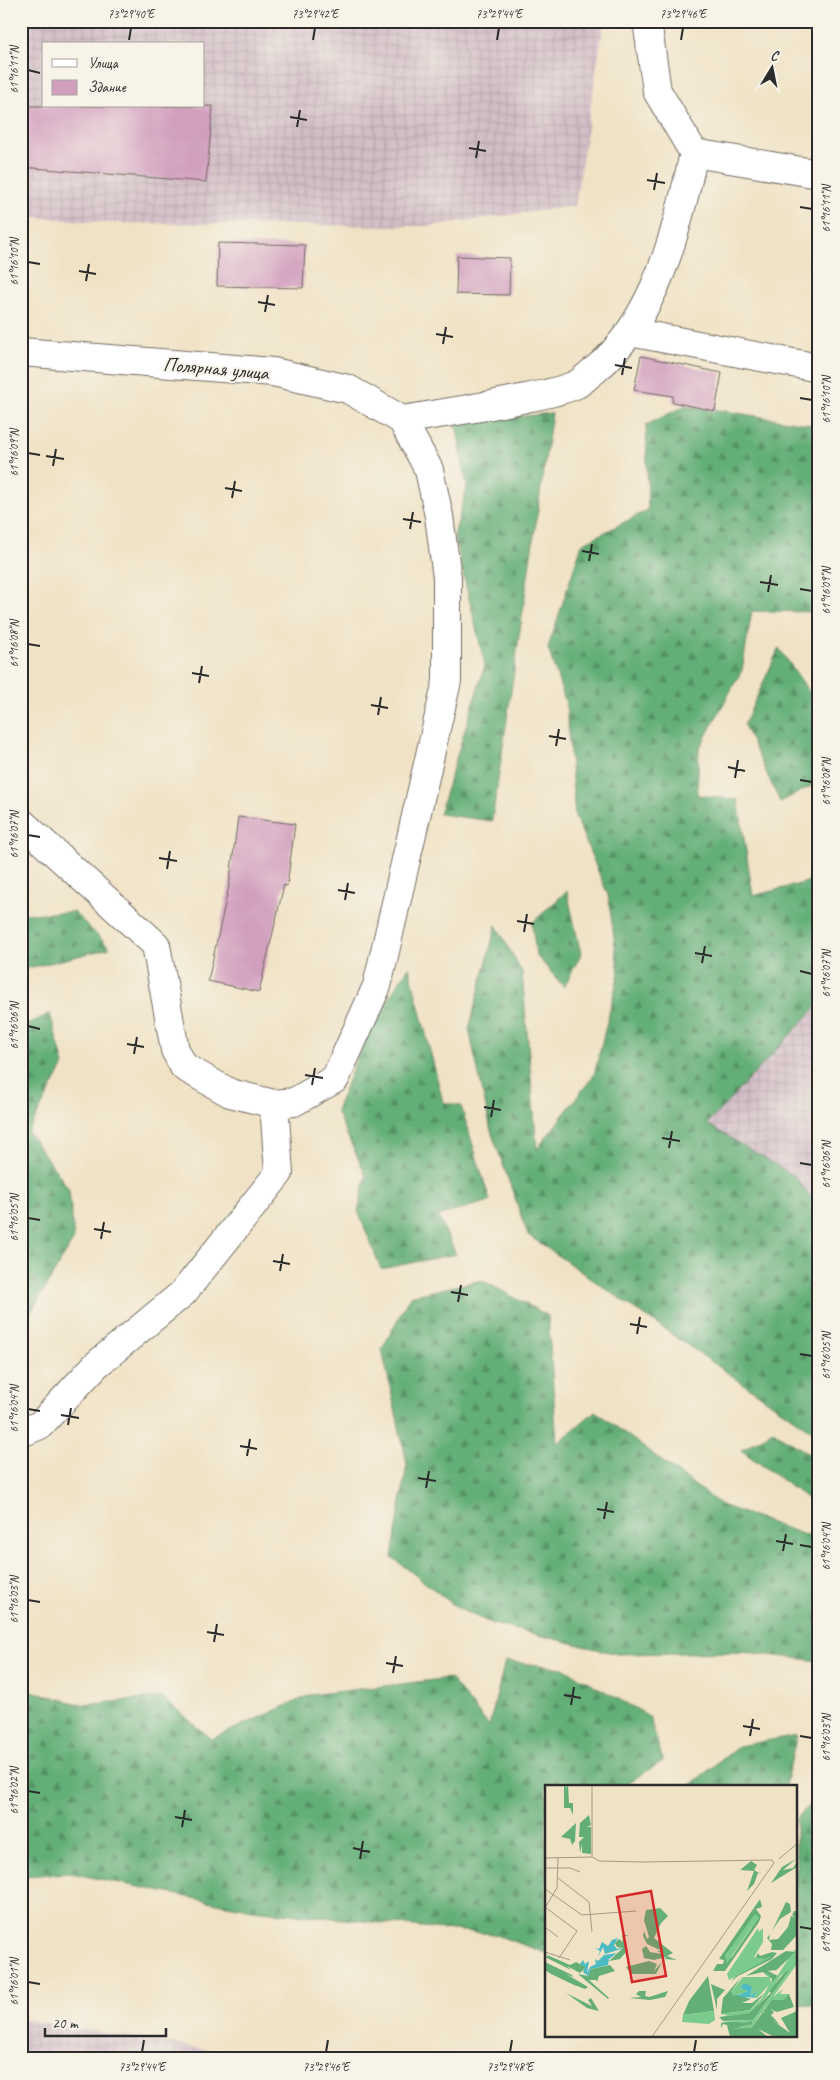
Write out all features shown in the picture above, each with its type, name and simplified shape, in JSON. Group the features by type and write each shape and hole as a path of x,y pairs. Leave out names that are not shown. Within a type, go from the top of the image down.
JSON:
{"street":[{"path":"21,822 156,945 175,1050 184,1067 230,1093 274,1104 294,1102 335,1079 378,986 447,681 448,578 439,516 429,470 402,420 496,405 539,396 577,384 607,360 630,332 663,271 681,211 694,153 657,91 647,21"},
{"path":"694,153 819,174"},
{"path":"630,332 819,368"},
{"name":"Полярная улица","path":"21,352 273,372 348,390 402,420"},
{"path":"21,1433 40,1425 96,1365 182,1293 279,1174 274,1104"}],"shaded area":[{"path":"21,21 604,21 575,206 428,226 108,223 21,216"},
{"path":"819,1004 819,1256 707,1124"},
{"path":"21,2019 262,2059 21,2059"}],"green space":[{"path":"687,405 819,426 819,612 752,611 742,670 699,749 697,795 738,800 753,896 819,879 819,1004 707,1124 794,1176 819,1207 819,1436 528,1235 491,1131 469,1029 496,925 522,972 537,1149 594,1075 619,973 608,895 575,816 566,704 548,648 582,544 648,510 646,425"},
{"path":"552,413 492,821 439,814 485,665 454,536 467,487 456,424"},
{"path":"779,648 819,706 819,782 780,802 744,725"},
{"path":"567,891 581,954 564,987 536,955 532,923"},
{"path":"74,912 110,948 21,970 21,914"},
{"path":"409,967 443,1102 461,1106 490,1201 438,1216 456,1254 381,1269 358,1211 366,1176 336,1111 368,1030"},
{"path":"50,1013 64,1065 28,1132 69,1189 74,1239 27,1319 21,1322 21,1028"},
{"path":"482,1280 548,1316 557,1444 595,1411 721,1505 819,1540 819,1661 743,1652 617,1654 493,1624 459,1609 392,1557 407,1464 382,1349 410,1296"},
{"path":"773,1431 819,1460 819,1507 741,1450"},
{"path":"505,1661 563,1668 649,1716 663,1761 625,1785 545,1785 545,1953 493,1934 252,1910 70,1873 23,1876 21,1874 21,1688 82,1705 162,1697 211,1739 310,1695 450,1678 489,1726"},
{"path":"797,1735 785,1785 690,1785 739,1746"},
{"path":"819,1794 819,2004 798,2005 798,1817"}],"building":[{"path":"21,106 42,106 42,108 205,108 205,106 213,106 206,182 21,167"},
{"path":"218,243 305,245 303,288 217,286"},
{"path":"457,256 510,258 509,295 456,294"},
{"path":"641,356 722,373 715,411 672,402 673,396 634,390"},
{"path":"238,817 295,824 287,886 284,885 259,992 208,981 229,886"}]}
